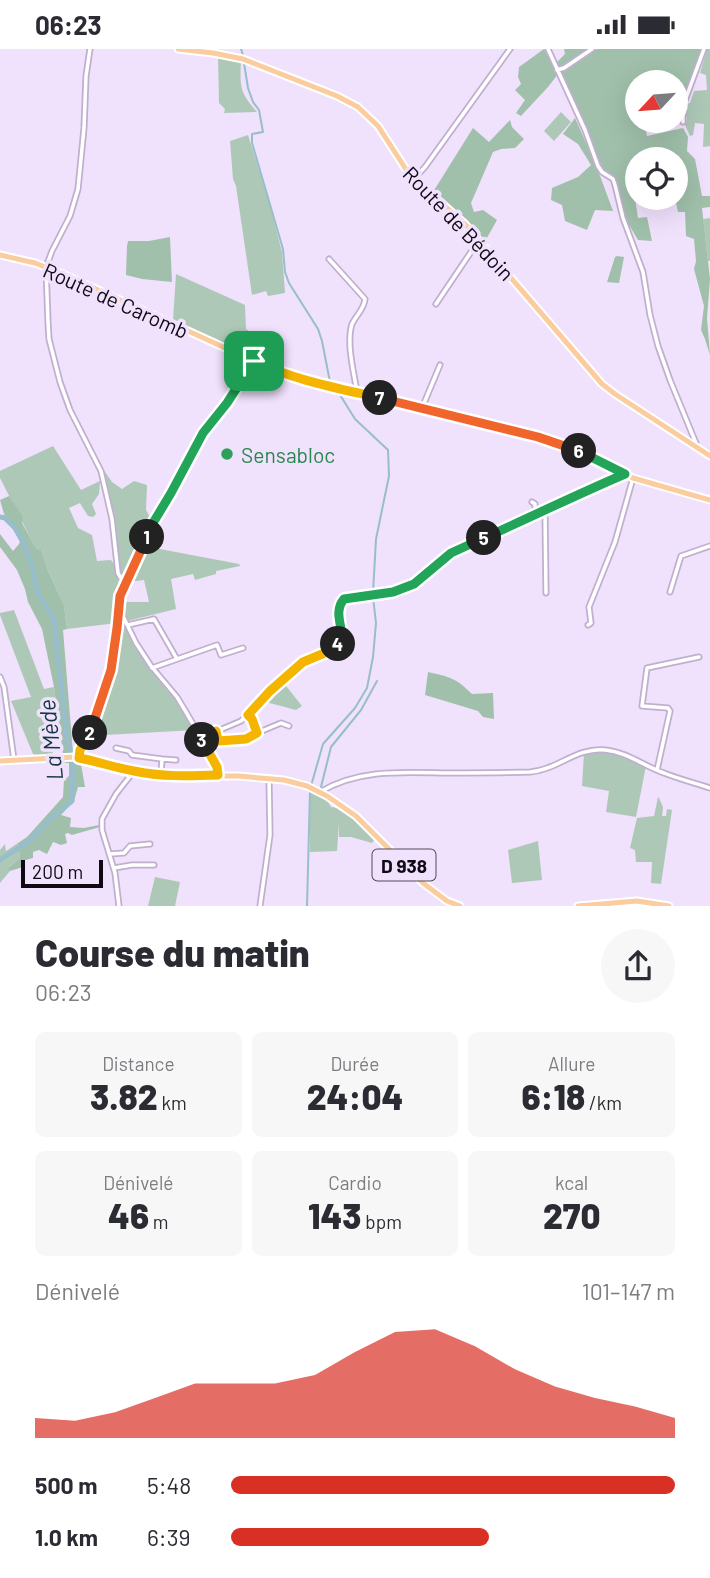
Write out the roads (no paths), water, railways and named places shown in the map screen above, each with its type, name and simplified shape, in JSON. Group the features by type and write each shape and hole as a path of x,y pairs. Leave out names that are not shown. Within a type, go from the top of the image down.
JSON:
{"main road":[{"name":"Route de Bédoin","path":"178,49 243,59 351,102 372,119 404,169 453,211 602,384 710,456"},
{"name":"Route de Caromb","path":"0,255 46,267 279,373 550,440 587,454 632,478 710,500"},
{"name":"D 938","path":"0,761 75,757 161,775 218,775 297,783 320,792 356,816 432,890 447,901 460,906"},
{"path":"578,906 637,901 669,906"}],"street":[{"path":"90,49 78,189 70,216 46,267 49,339 69,408 100,471 112,519 118,573 125,585"},
{"path":"414,179 510,49"},
{"path":"548,49 585,130 598,166 613,179 623,218 643,272 658,346 694,436 695,446"},
{"path":"557,70 592,49"},
{"path":"688,92 704,49"},
{"path":"436,305 479,240"},
{"path":"329,259 365,299 363,308 352,325 351,336 357,392"},
{"path":"75,757 89,738 111,670 120,596 153,523 203,433 227,403 254,361"},
{"path":"422,408 440,365"},
{"path":"201,738 238,723 303,662 327,652 342,641 338,611 344,599 393,592 414,584 453,551 625,474"},
{"path":"588,625 591,623 589,607 615,542 632,478"},
{"path":"532,502 535,504 535,515"},
{"path":"545,511 546,593"},
{"path":"670,592 681,556 710,546"},
{"path":"120,608 134,639 152,668 177,697 217,767 218,775"},
{"path":"128,625 154,619 177,659"},
{"path":"152,668 217,645 221,655 243,647"},
{"path":"657,770 670,711 668,708 642,706 647,668 699,657"},
{"path":"0,677 14,760"},
{"path":"248,715 257,733"},
{"path":"216,731 218,741 246,739 281,723 289,726"},
{"path":"116,748 129,751 132,755 176,759"},
{"path":"320,792 380,772 532,772 597,749 614,751 657,770 710,788"},
{"path":"161,775 162,759"},
{"path":"119,906 114,869 102,830 102,819 116,794 134,771"},
{"path":"260,906 270,835 269,779"},
{"path":"110,854 124,853 130,846 150,844"},
{"path":"114,869 132,865 154,865"}],"waterway":[{"path":"241,49 244,58"},
{"path":"244,63 248,88 259,110 263,132 252,134 252,143 283,249 285,272 318,329 330,382"},
{"path":"337,390 355,419 388,450 389,476 376,539 373,593"},
{"name":"La Mède","path":"0,517 5,518 15,528 24,544 37,592 54,619 67,739 73,760 72,801 29,841 0,860"},
{"path":"311,786 323,744 355,708 367,688 376,623 373,597"},
{"path":"321,787 331,747 361,710 377,681"},
{"path":"307,906 310,791"}],"place":[{"name":"Sensabloc","path":"227,454"}]}
